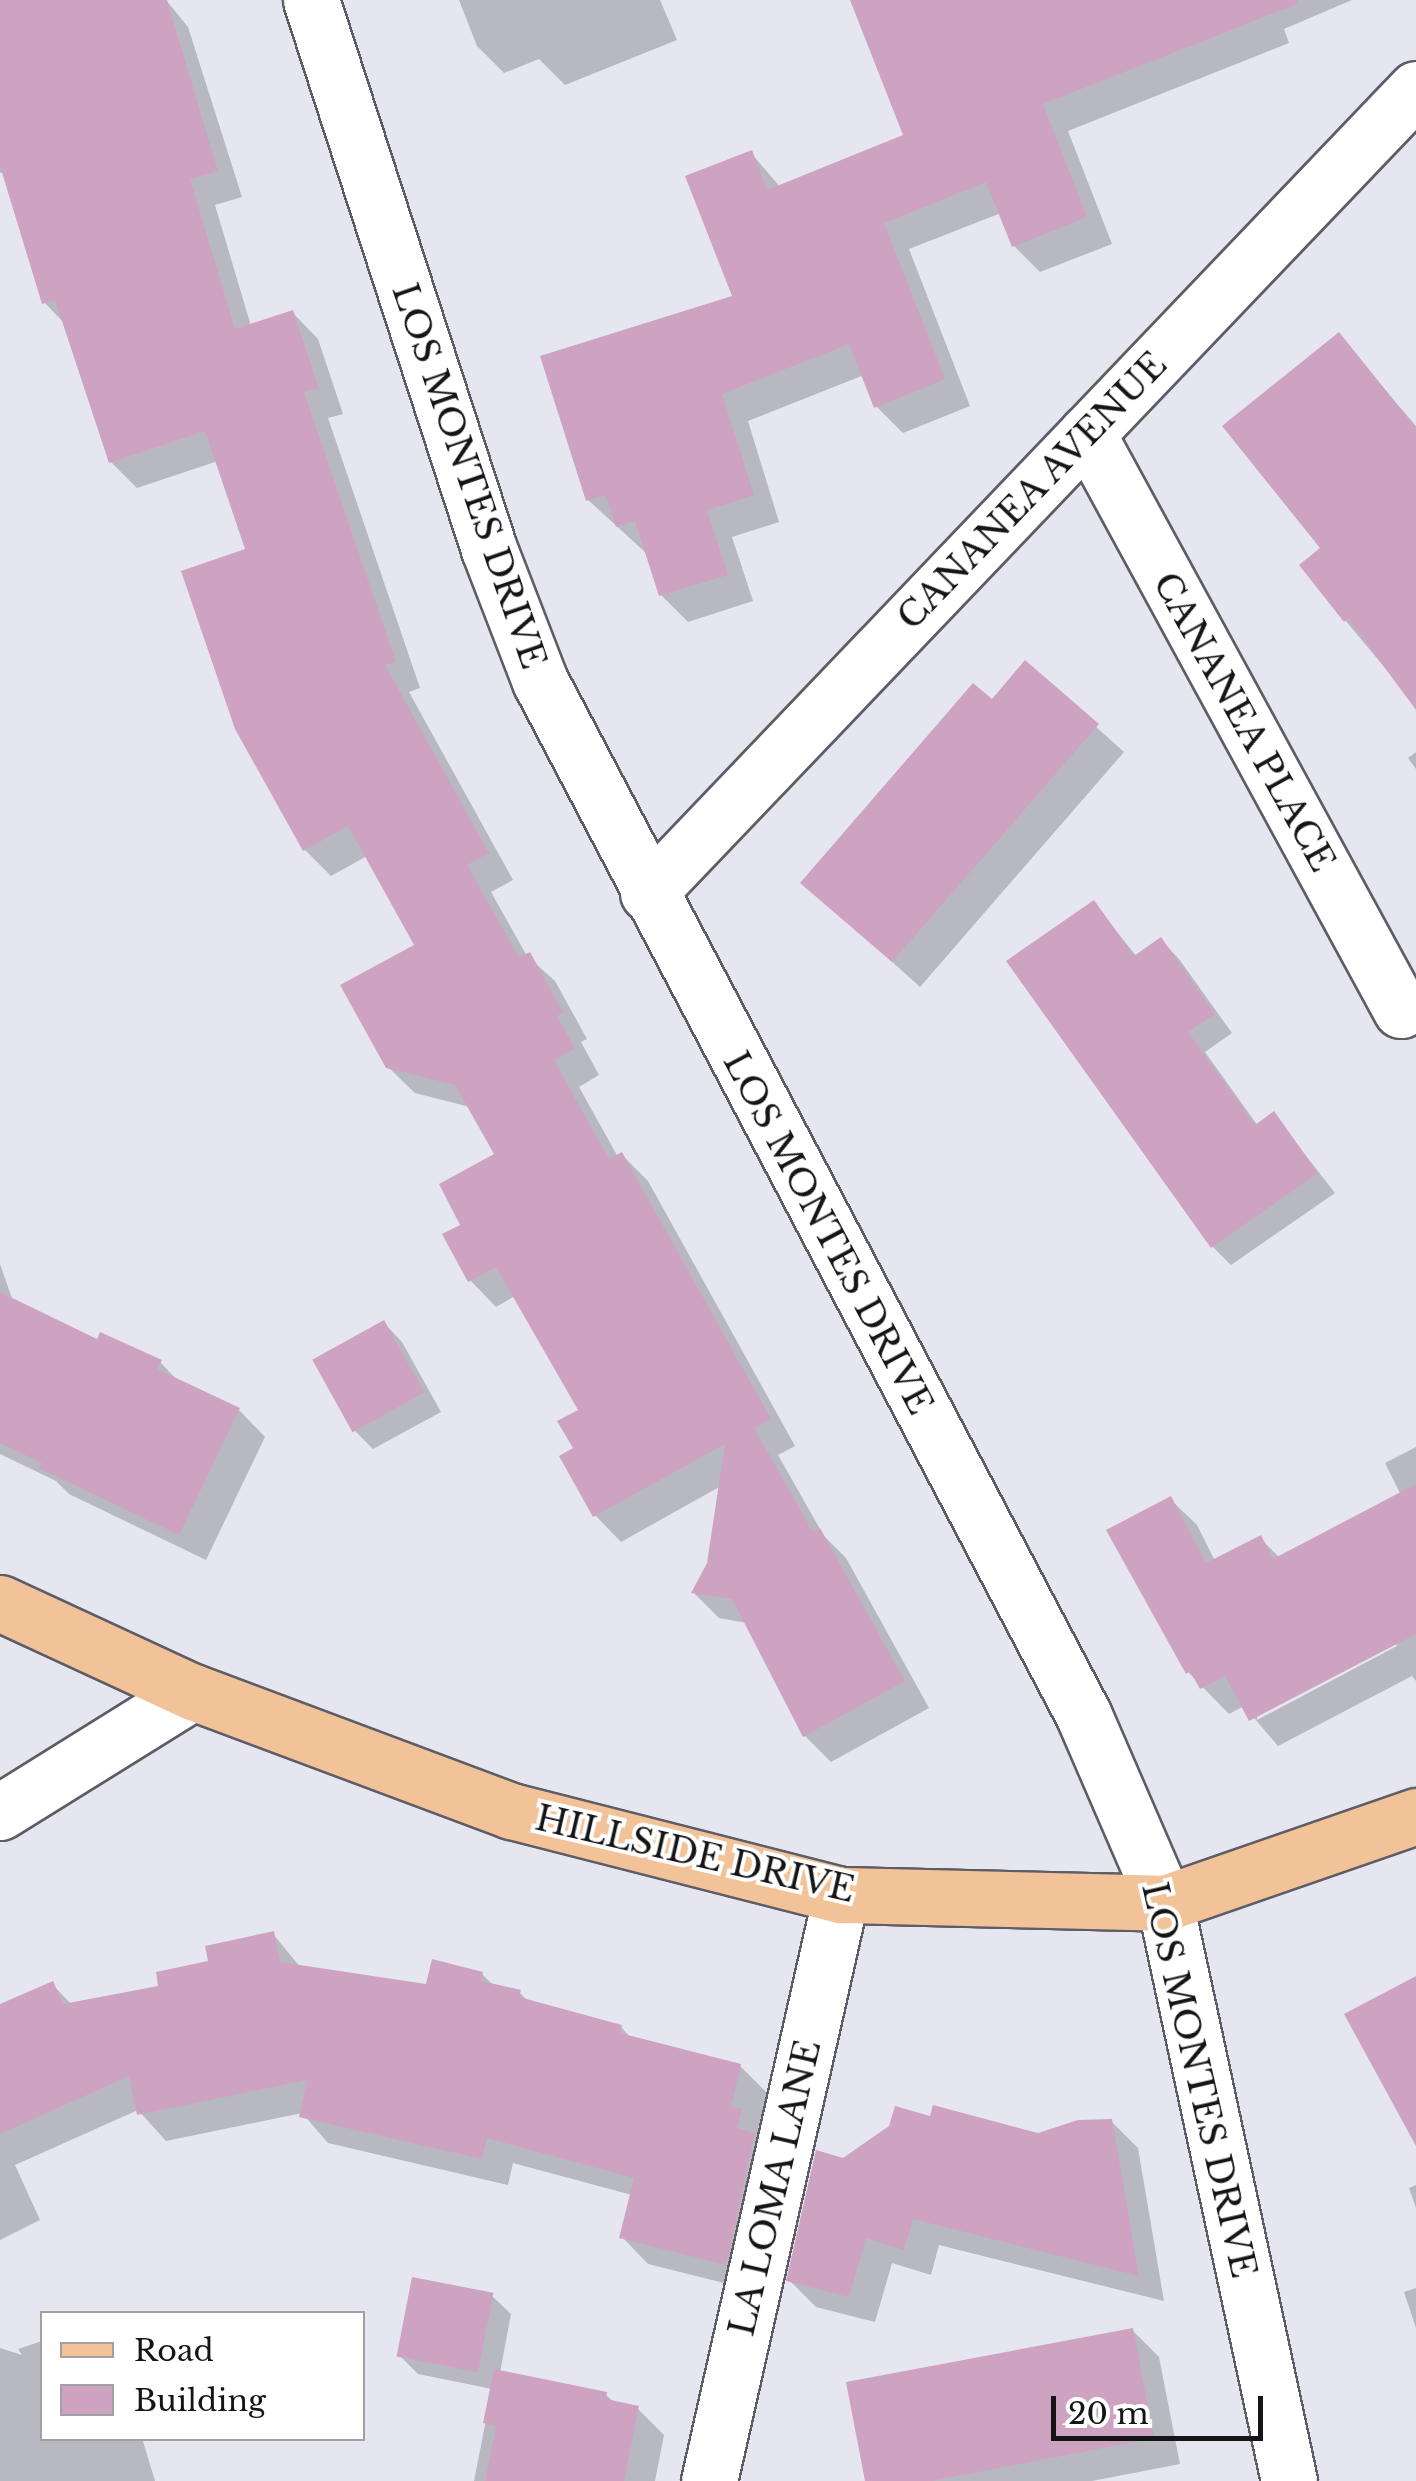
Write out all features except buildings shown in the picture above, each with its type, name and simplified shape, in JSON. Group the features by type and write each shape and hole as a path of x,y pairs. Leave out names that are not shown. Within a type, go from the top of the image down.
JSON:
{"main road":[{"name":"HILLSIDE DRIVE","path":"0,1603 193,1692 511,1811 842,1895 1165,1903 1416,1816"}],"street":[{"name":"LOS MONTES DRIVE","path":"311,0 488,549 540,681 1084,1716 1165,1903 1289,2481"},
{"name":"CANANEA AVENUE","path":"648,892 1416,89"},
{"name":"CANANEA PLACE","path":"1086,433 1402,1010"},
{"path":"0,1812 193,1692"},
{"name":"LA LOMA LANE","path":"709,2481 842,1895"}]}
